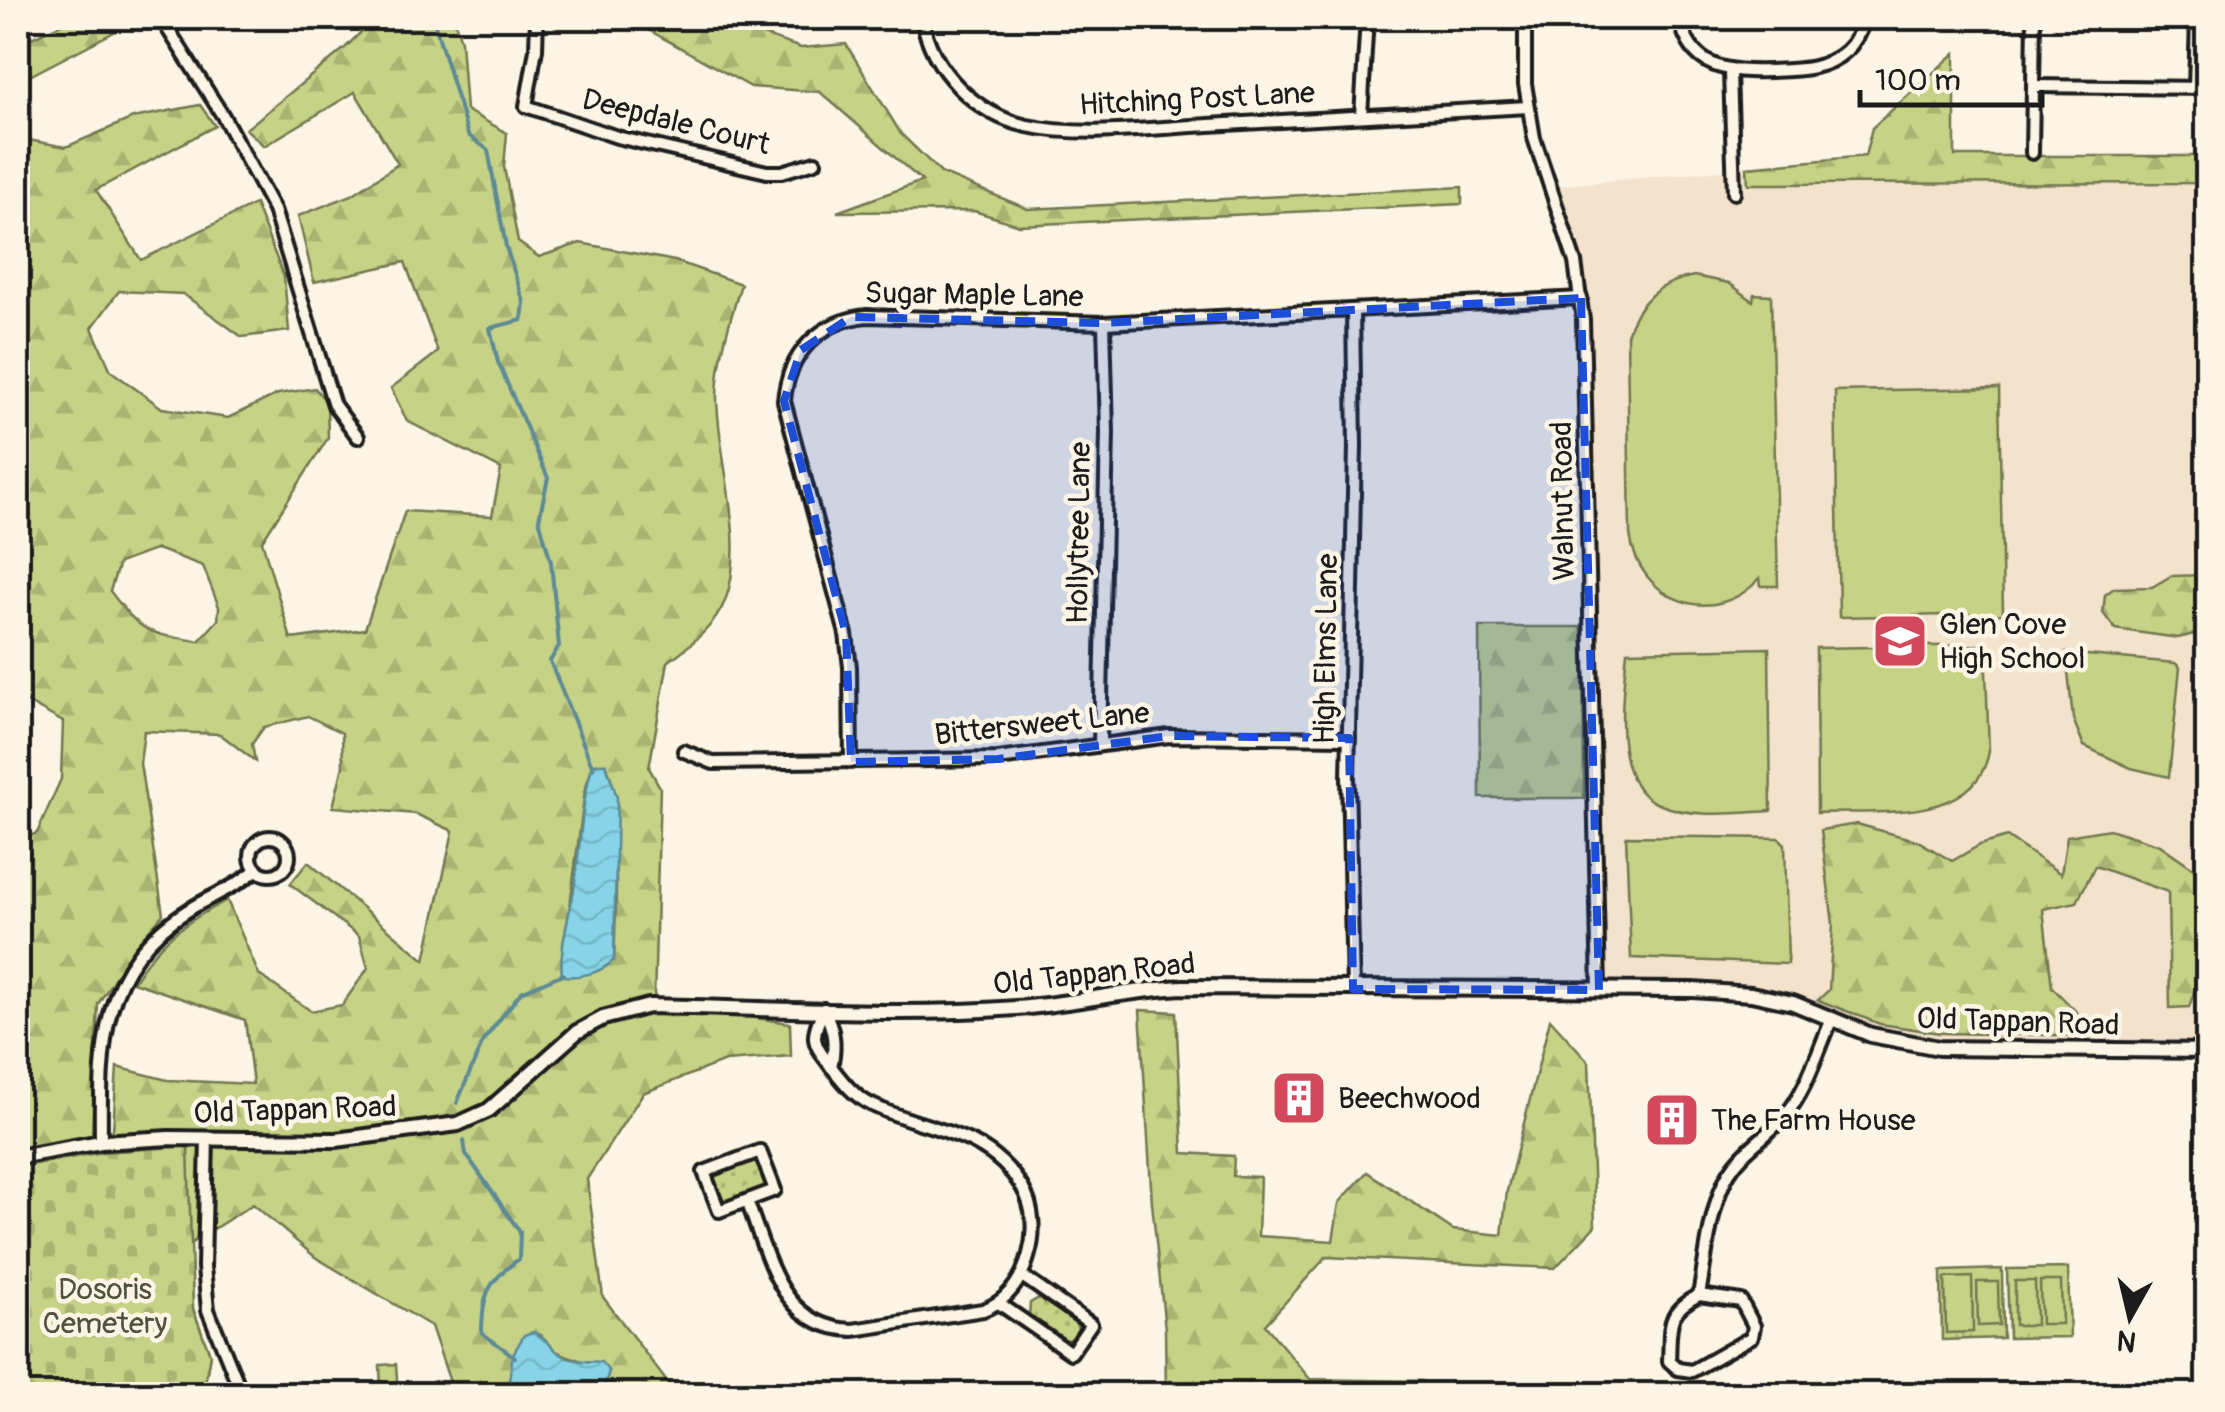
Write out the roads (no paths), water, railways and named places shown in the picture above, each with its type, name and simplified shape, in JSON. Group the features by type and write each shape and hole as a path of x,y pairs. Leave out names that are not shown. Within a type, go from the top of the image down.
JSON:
{"street":[{"path":"162,18 223,116 274,210 334,405 358,437"},
{"name":"Deepdale Court","path":"537,18 526,106 617,137 767,172 782,172 815,162"},
{"name":"Hitching Post Lane","path":"922,18 933,51 965,94 998,115 1025,125 1100,131 1528,107"},
{"path":"1361,116 1367,18"},
{"name":"Walnut Road","path":"1525,18 1528,107 1534,138 1575,262 1581,298 1599,990"},
{"path":"1680,18 1696,51 1730,72 1822,66 1851,45 1865,18"},
{"path":"2032,153 2034,18"},
{"path":"2033,86 2201,88 2196,18"},
{"path":"1730,72 1734,193"},
{"name":"Sugar Maple Lane","path":"851,762 846,634 785,414 786,380 794,361 816,334 851,317 1104,322 1581,298"},
{"name":"High Elms Lane","path":"1353,310 1355,446 1349,738 1353,989"},
{"name":"Hollytree Lane","path":"1100,744 1107,433 1104,322"},
{"name":"Bittersweet Lane","path":"684,752 713,763 998,759 1169,736 1349,738"},
{"path":"102,1142 103,1039 120,984 139,953 165,927 257,870"},
{"name":"Old Tappan Road","path":"18,1157 102,1142 207,1138 336,1140 458,1124 489,1110 578,1032 603,1018 650,1006 1018,1008 1182,987 1693,990 1751,994 1793,1003 1886,1040 1939,1048 2208,1051"},
{"path":"824,1009 833,1028 835,1048 831,1067"},
{"path":"747,1200 785,1295 797,1310 831,1329 853,1330 965,1314 1000,1304 1022,1276 1032,1243 1033,1221 1027,1195 1012,1170 992,1152 968,1139 869,1104 846,1087 816,1050 814,1030 824,1009"},
{"path":"1698,1295 1726,1176 1741,1156 1784,1118 1832,1019"},
{"path":"207,1138 204,1267 208,1310 242,1394"},
{"path":"760,1150 775,1190 747,1200 718,1211 704,1172 760,1150"},
{"path":"1000,1304 1071,1353 1091,1324 1022,1276"},
{"path":"1698,1295 1742,1301 1754,1326 1752,1337 1692,1371 1678,1370 1669,1361 1672,1315 1678,1305 1698,1295"}],"water":[{"path":"593,764 606,764 617,797 614,960 590,974 562,976 563,943"},
{"path":"533,1332 564,1356 601,1362 609,1371 602,1394 507,1394 513,1354 524,1335"}],"waterway":[{"path":"433,18 468,135 488,150 506,247 524,302 522,320 490,328 498,362 548,478 539,519 551,562 559,646 550,661 593,768"},
{"path":"457,1103 483,1041 521,992 563,974"},
{"path":"464,1141 466,1154 520,1232 519,1259 500,1274 489,1290 482,1320 482,1333 515,1357"}],"place":[{"name":"Glen Cove High School","path":"1900,641"},
{"name":"Beechwood","path":"1299,1098"},
{"name":"The Farm House","path":"1672,1120"}],"park label":[{"name":"Dosoris Cemetery","path":"105,1306"}]}
